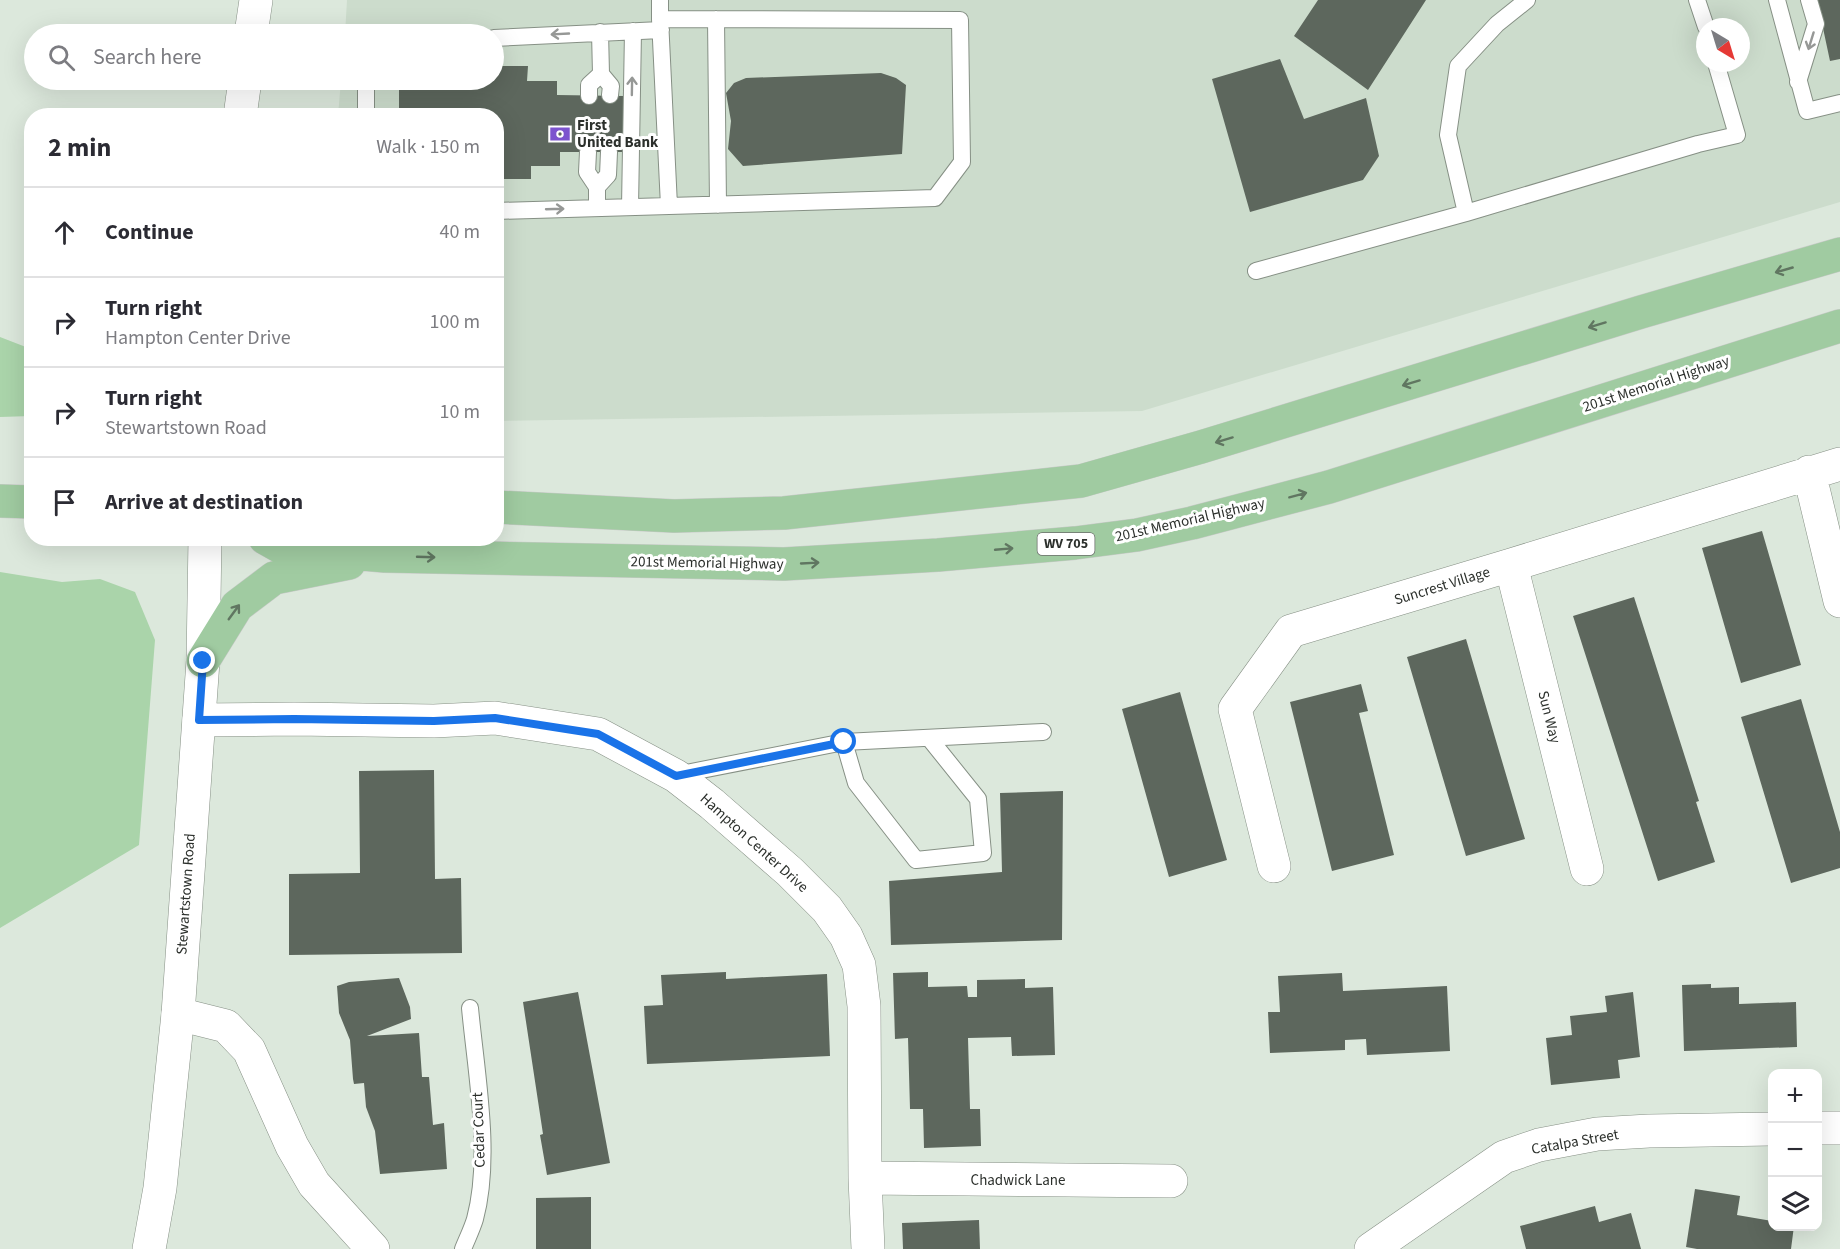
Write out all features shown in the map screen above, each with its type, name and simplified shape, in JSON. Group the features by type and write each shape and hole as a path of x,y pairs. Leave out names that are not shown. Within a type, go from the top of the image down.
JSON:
{"main road":[{"path":"504,507 674,516 784,513 1081,481 1201,447 1641,312 1840,254"},
{"name":"201st Memorial Highway","path":"279,546 385,556 784,564 938,555 1137,535 1329,487 1840,326"},
{"path":"203,661 237,606 274,579 385,556"}],"street":[{"path":"252,24 256,0"},
{"path":"241,108 244,90"},
{"name":"Suncrest Village","path":"1274,866 1235,709 1291,631 1840,464"},
{"path":"1809,472 1840,601"},
{"name":"Stewartstown Road","path":"149,1249 160,1188 178,1014 203,661 205,546"},
{"name":"Sun Way","path":"1511,565 1587,869"},
{"name":"Hampton Center Drive","path":"199,720 434,721 495,718 598,734 676,776 712,804 790,872 827,909 846,936 859,965 864,1006 865,1178 868,1249"},
{"path":"178,1014 226,1026 249,1050 292,1146 314,1184 373,1249"},
{"path":"1822,1128 1840,1128"},
{"name":"Catalpa Street","path":"1371,1249 1504,1157 1539,1145 1598,1134 1768,1129"},
{"name":"Chadwick Lane","path":"865,1178 1171,1181"}],"lane":[{"path":"660,0 669,206"},
{"path":"1466,213 1448,135 1458,66 1497,24 1527,0"},
{"path":"1697,0 1703,18"},
{"path":"1777,0 1807,111 1840,102"},
{"path":"1798,82 1816,24 1809,0"},
{"path":"716,19 718,205"},
{"path":"504,38 633,31 660,24 716,19 960,20 962,162 935,198 504,211"},
{"path":"630,207 633,31"},
{"path":"600,33 601,74 610,86 610,95"},
{"path":"1256,271 1466,213 1698,144 1737,135 1719,72"},
{"path":"589,96 589,85 601,74"},
{"path":"366,90 366,108"},
{"path":"588,152 587,172 597,187 597,208"},
{"path":"597,187 608,175 609,152"},
{"path":"676,776 844,742 1043,732"},
{"path":"844,742 856,783 916,860 983,853 978,799 929,738"},
{"name":"Cedar Court","path":"463,1249 475,1220 481,1173 482,1137 470,1008"}],"shaded area":[{"path":"347,0 1840,0 1840,202 1142,411 504,421 504,108 339,108 340,90 504,90 504,24 346,24"}],"green space":[{"path":"0,337 24,346 24,416 0,417"},
{"path":"0,572 62,582 100,579 135,592 155,640 139,845 0,928"}],"building":[{"path":"1318,0 1426,0 1368,90 1294,36"},
{"path":"1817,0 1840,0 1840,59 1830,61"},
{"path":"1280,59 1304,119 1366,98 1379,156 1363,180 1250,212 1212,79"},
{"name":"First United Bank","path":"504,66 528,66 527,81 557,81 557,95 624,96 624,152 560,152 560,166 531,166 531,179 504,179 504,108 399,108 399,90 504,90"},
{"path":"881,73 896,78 906,85 902,154 743,166 728,149 731,121 726,93 734,83 746,78"},
{"path":"1762,531 1801,665 1741,683 1702,548"},
{"path":"1634,597 1699,801 1696,802 1715,862 1658,881 1573,616"},
{"path":"1466,639 1525,839 1466,856 1407,657"},
{"path":"1361,684 1368,711 1359,713 1394,855 1332,871 1290,702"},
{"path":"1180,692 1227,860 1169,877 1122,709"},
{"path":"1801,699 1840,832 1840,868 1791,883 1741,717"},
{"path":"434,770 435,879 461,878 462,953 289,955 289,874 360,873 359,771"},
{"path":"1063,791 1062,940 891,945 889,881 1002,872 1000,793"},
{"path":"726,972 726,979 827,974 830,1056 647,1064 644,1006 663,1005 661,975"},
{"path":"928,972 928,987 967,986 968,997 977,997 977,980 1025,979 1025,988 1053,987 1055,1055 1012,1056 1011,1037 968,1038 970,1109 980,1109 981,1146 924,1148 923,1109 910,1109 908,1038 895,1039 893,973"},
{"path":"1342,973 1343,991 1447,986 1450,1051 1367,1055 1366,1039 1345,1040 1345,1050 1270,1053 1268,1012 1280,1012 1278,976"},
{"path":"399,978 410,1007 411,1019 367,1036 419,1033 422,1077 429,1077 433,1125 444,1123 447,1169 380,1174 375,1131 366,1107 364,1083 354,1084 350,1040 339,1013 337,986 349,982"},
{"path":"1711,984 1711,988 1739,987 1739,1004 1796,1002 1797,1047 1684,1051 1682,985"},
{"path":"578,992 610,1163 547,1175 523,1002"},
{"path":"1633,992 1640,1057 1618,1060 1620,1078 1551,1085 1546,1038 1572,1035 1570,1016 1607,1012 1605,996"},
{"path":"1695,1189 1740,1196 1737,1215 1768,1220 1768,1231 1793,1231 1791,1249 1686,1247"},
{"path":"591,1197 591,1249 536,1249 536,1198"},
{"path":"1595,1206 1599,1222 1631,1213 1641,1249 1526,1249 1520,1226"},
{"path":"979,1220 980,1249 903,1249 902,1223"}],"place":[{"name":"First United Bank","path":"560,134"}],"route":[{"path":"203,661 199,720 434,721 495,718 598,734 676,776 844,742"}]}
